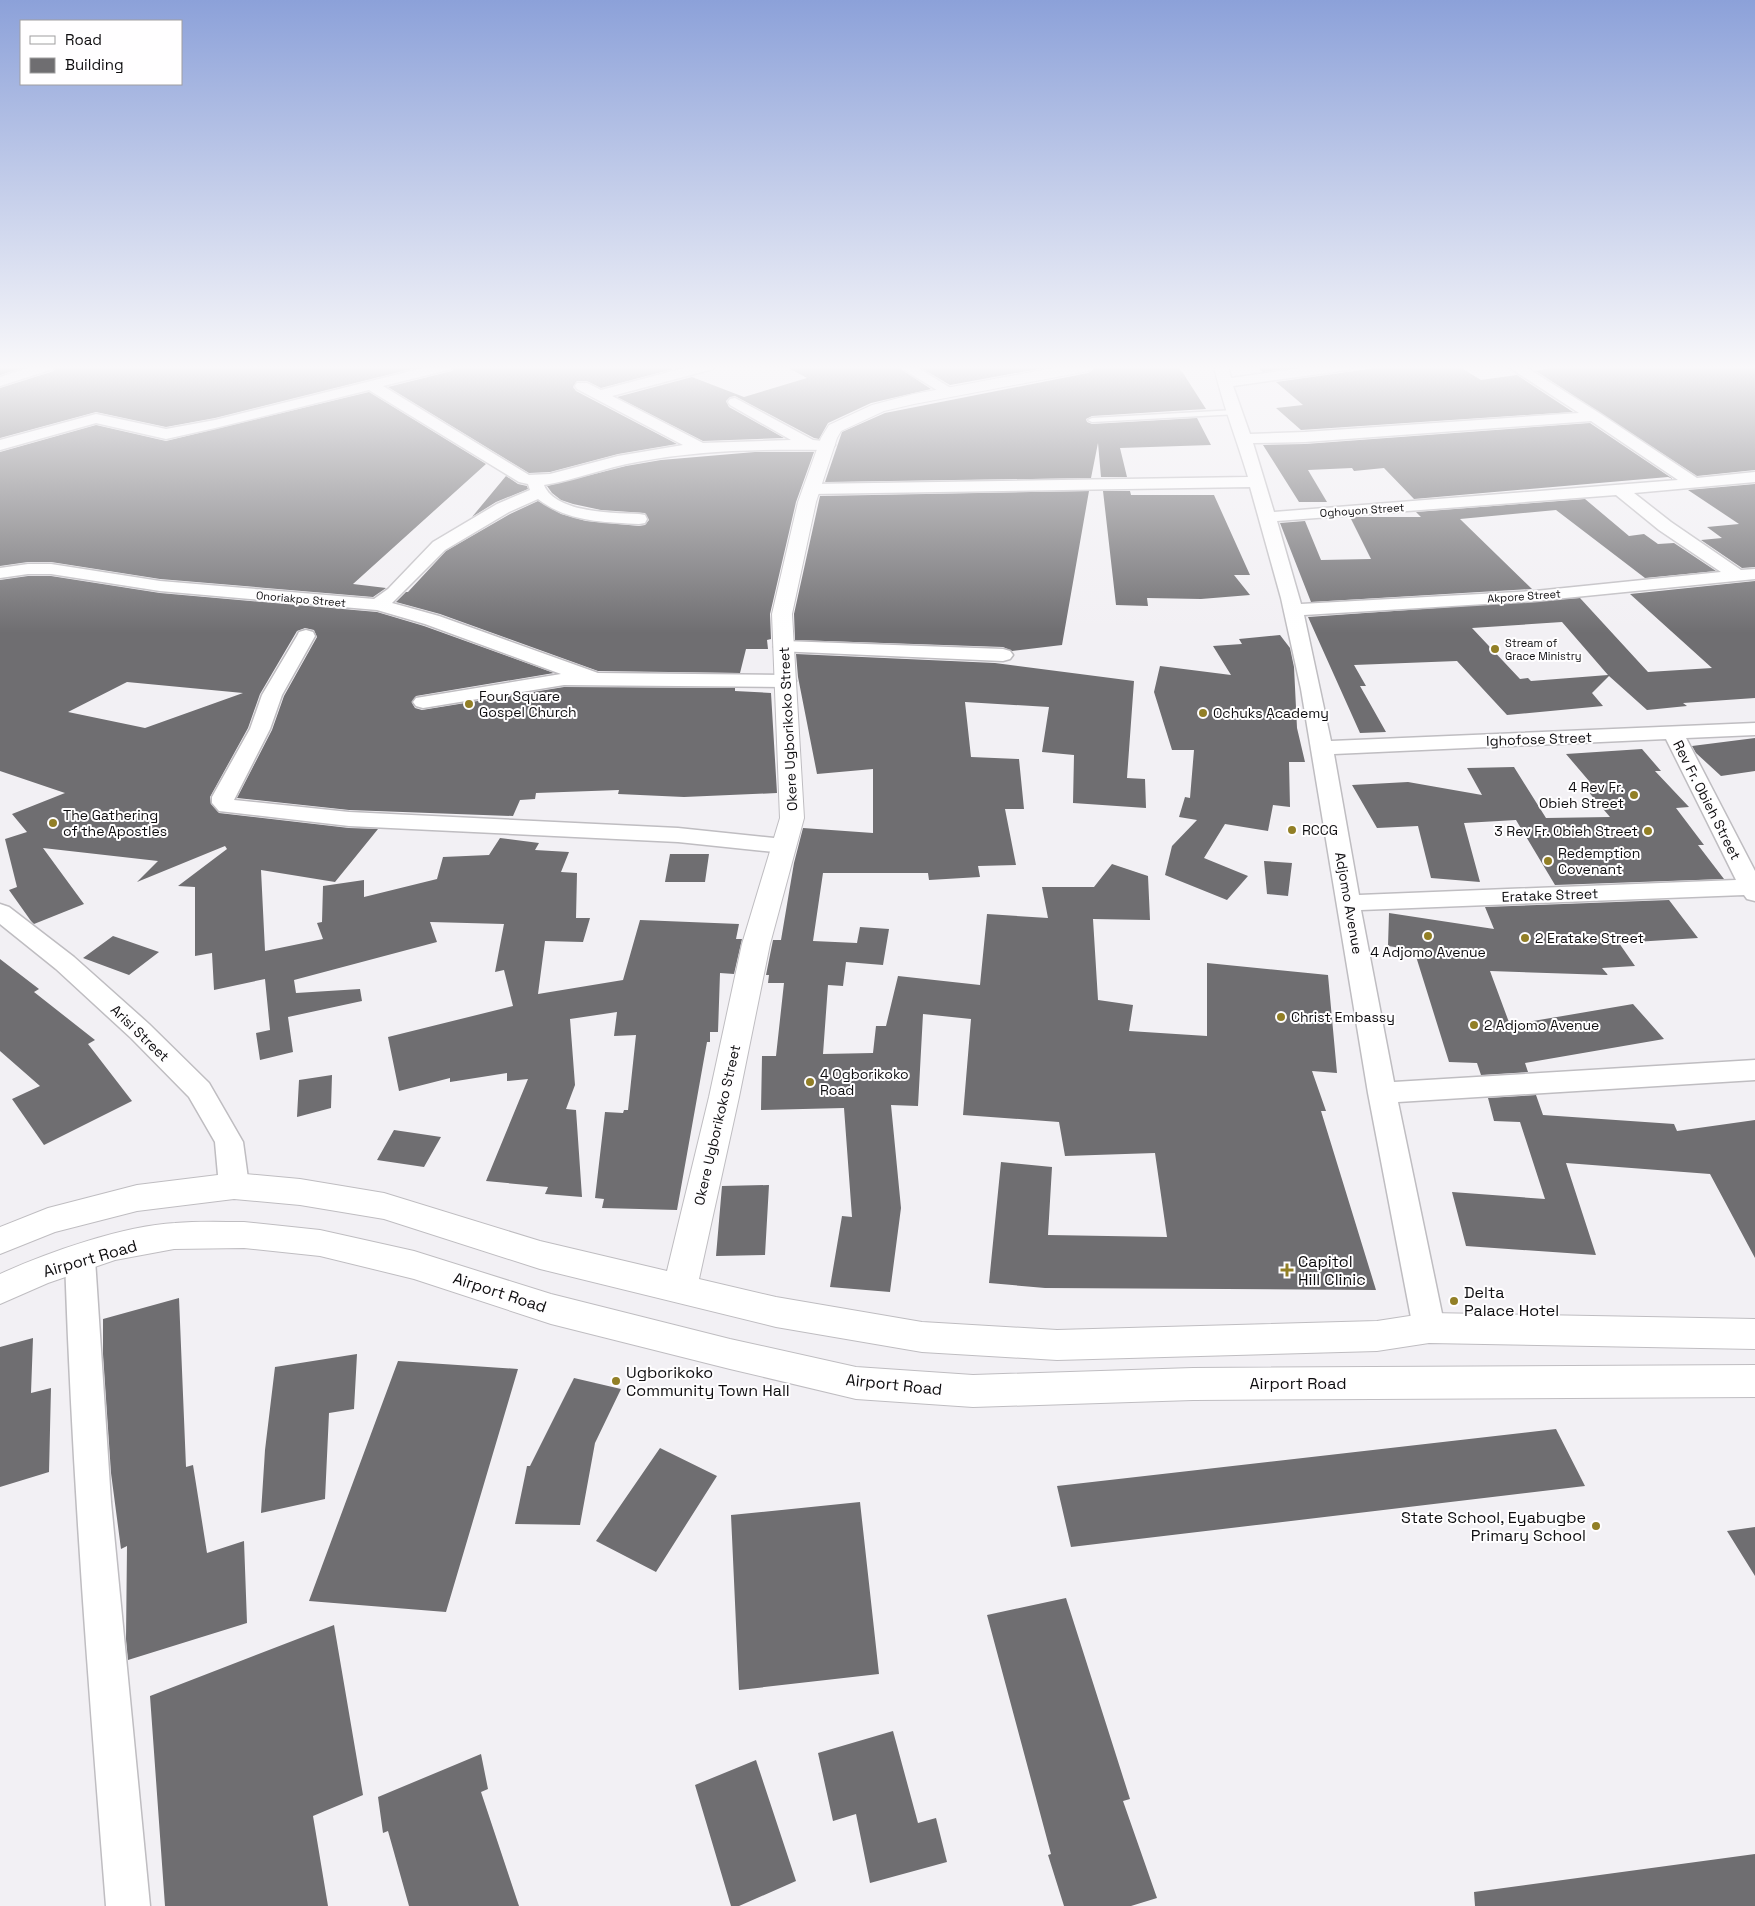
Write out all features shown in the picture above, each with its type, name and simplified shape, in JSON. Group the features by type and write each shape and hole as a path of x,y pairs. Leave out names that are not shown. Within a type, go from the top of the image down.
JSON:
{"main road":[{"name":"Okere Ugborikoko Street","path":"680,1288 724,1096 756,944 792,818 782,614 811,488 816,455"},
{"path":"0,1241 48,1221 137,1198 234,1186 300,1192 384,1206 540,1255 776,1312 922,1338 1057,1345 1377,1336 1429,1328 1755,1334"},
{"name":"Airport Road","path":"0,1290 36,1273 116,1247 174,1236 244,1235 320,1243 414,1265 561,1311 759,1361 856,1383 973,1391 1193,1384 1755,1382"}],"street":[{"path":"486,455 537,487 551,502 578,515 639,519"},
{"path":"378,606 394,594 439,546 547,480 603,465 656,455"},
{"name":"Adjomo Avenue","path":"1248,455 1268,517 1292,610 1323,748 1382,1093 1429,1328"},
{"path":"1652,455 1694,483"},
{"name":"Oghoyon Street","path":"1268,517 1620,490 1755,477"},
{"path":"811,488 1256,482"},
{"path":"1620,490 1664,526 1747,575"},
{"name":"Onoriakpo Street","path":"0,573 28,569 51,569 160,586 378,606 432,620 592,678"},
{"name":"Akpore Street","path":"1292,610 1535,596 1747,575"},
{"path":"306,636 272,695 260,729 223,797 223,803 227,806 349,819 678,835 784,846"},
{"path":"784,647 1003,655"},
{"path":"423,702 564,679 786,682"},
{"name":"Ighofose Street","path":"1323,748 1755,728"},
{"name":"Rev Fr. Obieh Street","path":"1673,733 1753,890"},
{"name":"Eratake Street","path":"1348,903 1753,890"},
{"name":"Arisi Street","path":"0,912 65,963 140,1031 199,1090 229,1142 234,1186"},
{"path":"1382,1093 1755,1070"},
{"path":"80,1259 85,1392 102,1622 128,1906"}],"building":[{"path":"0,455 471,455 486,464 353,584 386,588 373,597 160,579 51,562 28,562 0,566"},
{"path":"499,455 614,455 550,472 529,473"},
{"path":"720,455 813,455 796,502 770,614 771,639 767,640 768,649 746,649 740,673 598,671 440,614 396,602 408,592 446,551 510,514 538,501 561,514 586,521 645,525 649,520 645,513 601,510 573,504 561,500 547,486 626,466 661,460"},
{"path":"834,455 1096,455 1091,478 825,482"},
{"path":"1099,455 1122,455 1127,477 1101,477"},
{"path":"1269,455 1637,455 1673,479 1668,477 1414,499 1384,468 1354,471 1352,468 1308,470 1327,502 1299,502"},
{"path":"1665,455 1755,455 1755,470 1697,476"},
{"path":"506,476 518,484 527,486 528,489 496,502 472,517"},
{"path":"1755,484 1755,567 1742,568 1701,540 1722,538 1707,527 1739,524 1688,490"},
{"path":"1089,491 1062,645 1012,651 1003,647 795,640 794,614 820,496"},
{"path":"1103,491 1130,491 1131,495 1214,495 1250,575 1234,575 1250,595 1201,599 1147,598 1148,606 1116,605"},
{"path":"1585,499 1629,536 1644,534 1658,544 1674,543 1716,571 1645,578 1556,510 1460,519 1532,589 1311,602 1280,523 1305,521 1321,560 1371,559 1350,517 1421,517 1416,512"},
{"path":"28,576 51,576 160,593 377,612 424,626 554,673 416,696 412,703 415,708 422,710 564,687 735,688 735,691 771,693 777,793 684,797 618,794 619,790 536,793 535,799 520,800 513,816 349,810 237,798 272,730 284,696 317,637 314,630 305,628 297,631 260,694 248,728 210,797 211,804 219,813 349,828 378,829 335,882 261,870 265,951 323,939 317,923 322,922 323,886 364,880 364,897 437,879 443,857 489,855 500,838 539,843 535,850 569,852 561,872 577,873 576,918 590,918 583,942 545,941 538,994 623,980 640,920 739,924 736,939 742,939 734,974 720,973 718,1032 710,1032 710,1042 707,1042 677,1210 602,1208 604,1199 595,1198 605,1112 623,1113 624,1110 628,1110 636,1035 614,1036 617,1012 570,1019 575,1085 566,1109 576,1110 582,1197 545,1194 548,1187 486,1181 528,1079 507,1081 507,1073 450,1082 450,1078 399,1091 388,1037 513,1006 504,970 495,972 504,924 430,922 437,942 294,980 296,993 360,989 362,1001 288,1017 293,1052 260,1060 256,1033 270,1030 265,979 214,990 212,953 195,956 195,887 178,886 227,849 225,846 137,882 158,861 43,848 84,904 34,924 9,890 17,887 5,839 27,832 12,814 65,793 0,771 0,580","holes":["127,682 243,693 145,728 68,712"]},
{"path":"1755,581 1755,698 1683,703 1687,706 1647,710 1609,676 1592,693 1603,706 1507,715 1457,661 1354,665 1366,686 1360,686 1386,732 1360,733 1308,617 1580,598 1648,672 1712,668 1630,594","holes":["1562,622 1608,675 1531,681 1528,678 1520,679 1472,628"]},
{"path":"1280,635 1290,648 1294,667 1297,728 1305,762 1289,762 1290,807 1273,805 1268,831 1225,824 1204,858 1248,876 1227,900 1165,875 1172,846 1197,820 1179,817 1185,797 1190,798 1194,750 1172,750 1154,692 1160,666 1231,675 1213,646 1242,644 1239,639"},
{"path":"796,654 995,663 1134,681 1127,778 1145,779 1146,808 1073,803 1074,755 1042,752 1049,707 965,702 971,757 1019,759 1024,809 1005,809 1016,865 978,866 980,877 929,880 928,873 823,873 813,941 857,943 860,927 889,929 883,965 846,962 843,986 828,985 823,1054 873,1053 876,1026 886,1026 898,976 980,985 987,914 1048,918 1042,887 1094,887 1112,864 1148,876 1150,920 1093,919 1098,1000 1133,1005 1129,1031 1207,1036 1207,963 1328,975 1337,1073 1312,1071 1326,1111 1321,1111 1376,1290 1045,1288 989,1283 1001,1162 1052,1167 1048,1235 1167,1237 1155,1153 1065,1156 1059,1122 963,1115 971,1019 923,1014 918,1106 891,1105 901,1208 890,1292 830,1287 842,1216 852,1217 844,1108 761,1110 762,1056 776,1056 784,983 768,983 769,975 766,975 773,940 781,940 794,863 803,828 873,833 873,769 817,774 798,677"},
{"path":"1755,738 1755,771 1721,776 1696,753 1692,746"},
{"path":"1642,749 1661,771 1655,771 1689,807 1676,808 1704,845 1698,845 1724,879 1555,885 1516,820 1464,823 1480,882 1431,878 1418,826 1377,828 1352,785 1408,782 1482,795 1467,768 1514,767 1546,818 1610,817 1580,782 1589,781 1566,754"},
{"path":"670,854 709,854 705,882 665,882"},
{"path":"1264,861 1292,863 1288,896 1267,894"},
{"path":"1669,900 1698,938 1619,943 1635,966 1602,968 1608,975 1490,971 1510,1025 1633,1004 1664,1039 1525,1063 1528,1072 1481,1075 1477,1063 1449,1062 1414,950 1388,946 1389,913 1494,929 1485,907"},
{"path":"113,936 159,952 129,975 83,958"},
{"path":"0,959 39,989 34,992 95,1040 88,1044 132,1101 44,1145 12,1099 40,1086 0,1051"},
{"path":"332,1075 331,1108 297,1117 299,1080"},
{"path":"1536,1095 1543,1115 1674,1124 1677,1131 1755,1120 1755,1258 1710,1174 1566,1163 1596,1255 1466,1246 1452,1192 1545,1199 1520,1122 1494,1121 1488,1098"},
{"path":"394,1130 441,1137 424,1167 377,1160"},
{"path":"769,1185 765,1255 716,1256 722,1186"},
{"path":"179,1298 186,1467 193,1465 207,1553 244,1541 247,1623 128,1660 126,1639 127,1546 121,1549 111,1473 103,1354 103,1319"},
{"path":"33,1338 31,1393 51,1388 49,1472 0,1487 0,1347"},
{"path":"357,1354 354,1409 329,1413 325,1499 261,1513 265,1450 275,1367"},
{"path":"398,1361 518,1369 446,1612 309,1601"},
{"path":"574,1378 621,1389 595,1443 580,1525 515,1524 527,1466 530,1466"},
{"path":"1556,1429 1585,1486 1071,1547 1057,1486"},
{"path":"660,1448 717,1476 656,1572 596,1541"},
{"path":"860,1502 879,1674 739,1690 731,1515"},
{"path":"1755,1527 1755,1576 1727,1531"},
{"path":"1066,1598 1130,1799 1123,1801 1157,1898 1131,1906 1064,1906 1048,1855 1051,1854 987,1615"},
{"path":"334,1625 363,1795 313,1816 328,1906 165,1906 150,1696"},
{"path":"893,1731 918,1823 936,1818 947,1862 870,1883 856,1814 833,1821 818,1753"},
{"path":"481,1754 488,1789 481,1792 519,1906 409,1906 388,1831 383,1833 378,1797"},
{"path":"756,1760 796,1881 739,1906 731,1906 695,1785"},
{"path":"1755,1854 1755,1906 1475,1906 1474,1892"}],"place":[{"name":"Stream of Grace Ministry","path":"1495,649"},
{"name":"Four Square Gospel Church","path":"469,704"},
{"name":"Ochuks Academy","path":"1203,713"},
{"name":"4 Rev Fr. Obieh Street","path":"1634,795"},
{"name":"The Gathering of the Apostles","path":"53,823"},
{"name":"RCCG","path":"1292,830"},
{"name":"3 Rev Fr. Obieh Street","path":"1648,831"},
{"name":"Redemption Covenant","path":"1548,861"},
{"name":"4 Adjomo Avenue","path":"1428,936"},
{"name":"2 Eratake Street","path":"1525,938"},
{"name":"Christ Embassy","path":"1281,1017"},
{"name":"2 Adjomo Avenue","path":"1474,1025"},
{"name":"4 Ogborikoko Road","path":"810,1082"},
{"name":"Capitol Hill Clinic","path":"1287,1270"},
{"name":"Delta Palace Hotel","path":"1454,1301"},
{"name":"Ugborikoko Community Town Hall","path":"616,1381"},
{"name":"State School, Eyabugbe Primary School","path":"1596,1526"}]}
